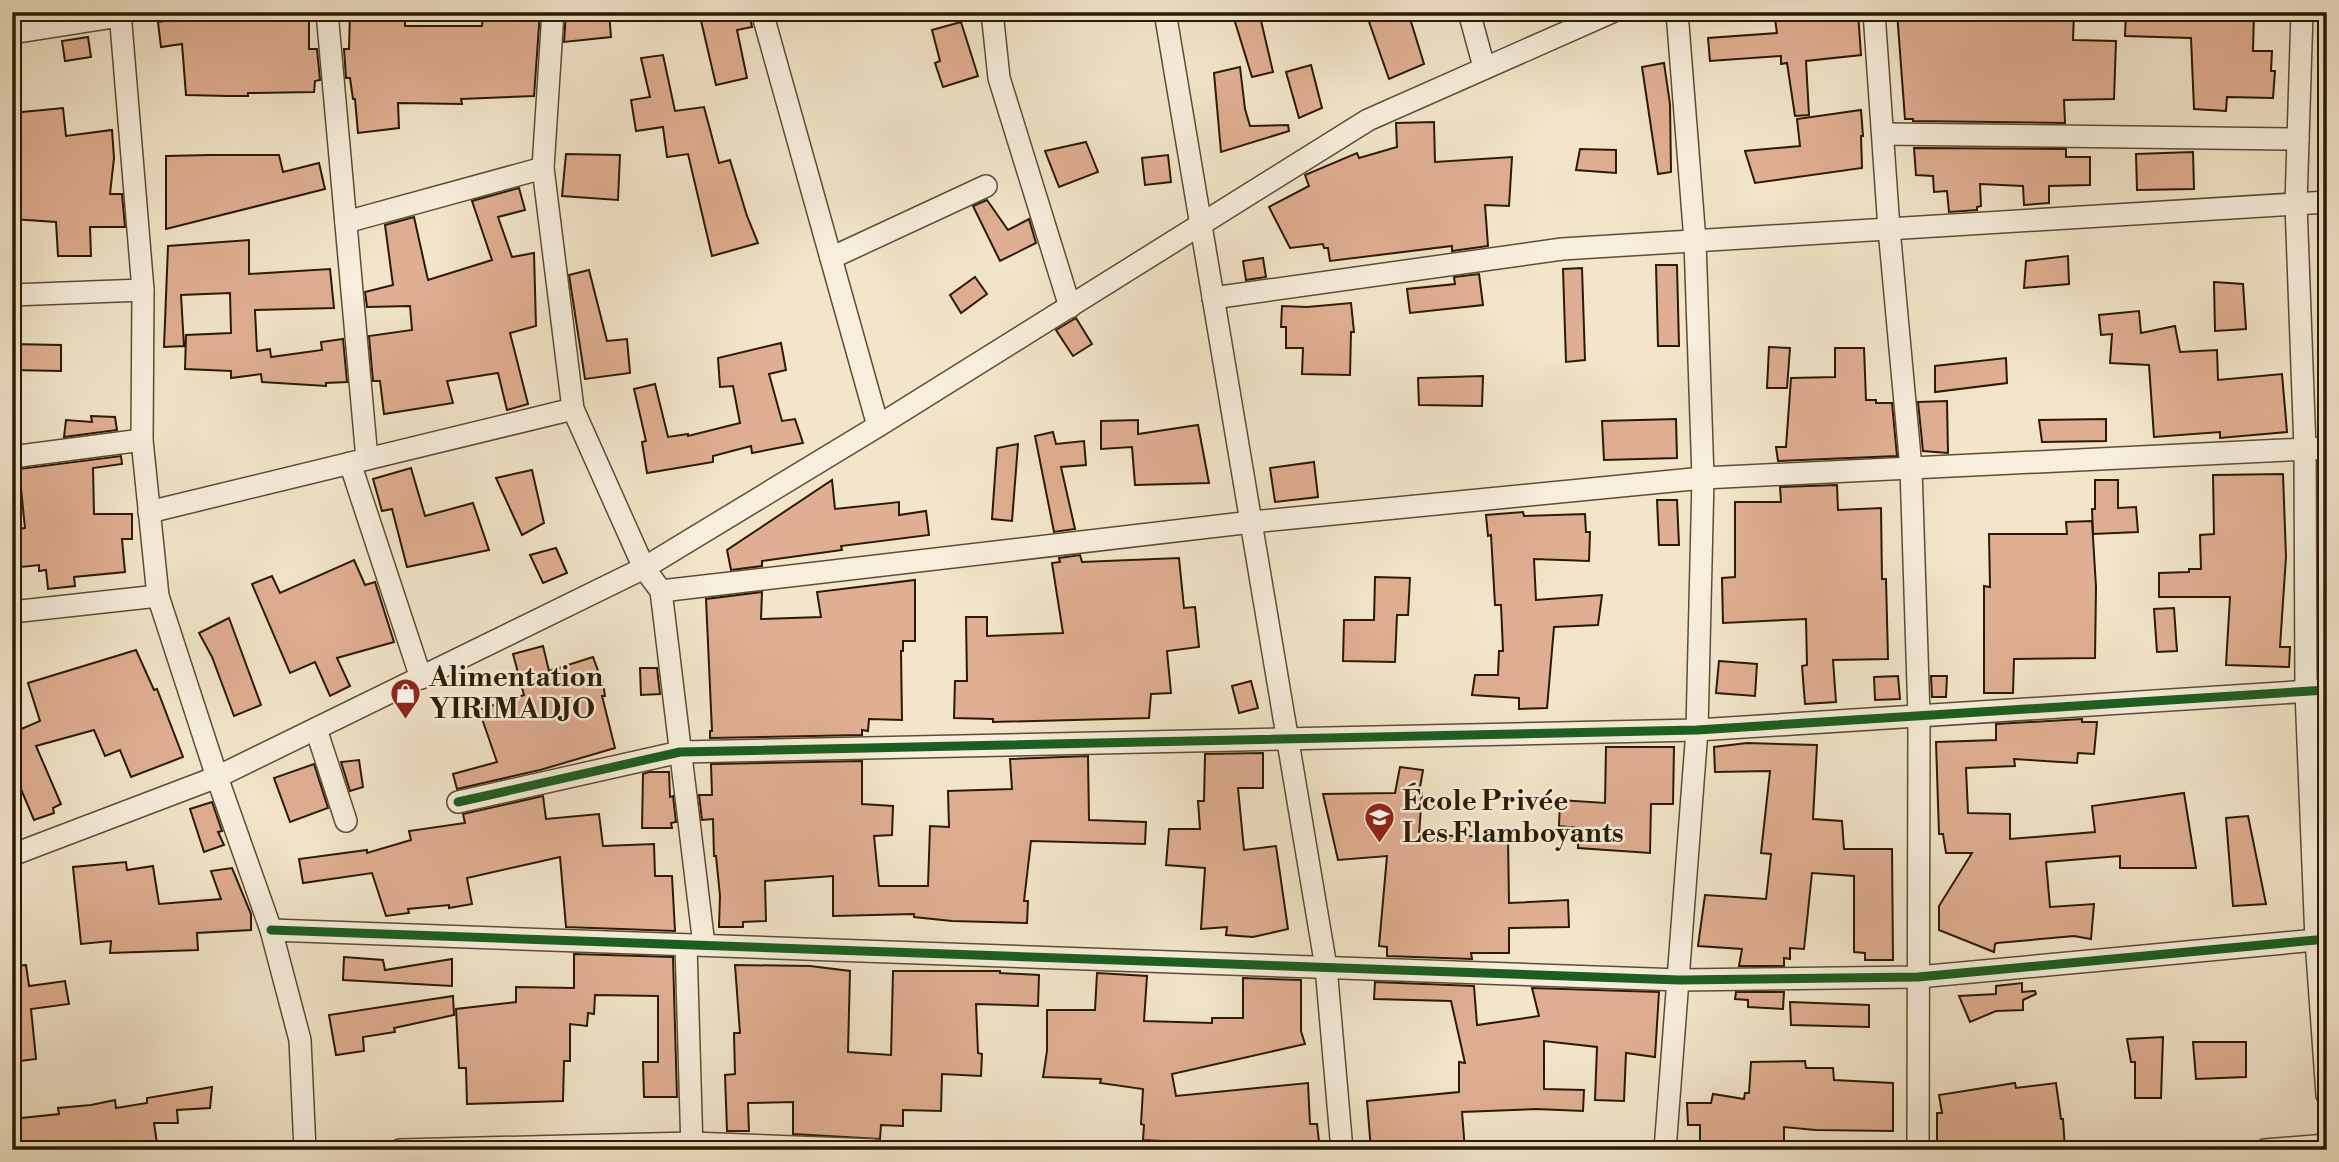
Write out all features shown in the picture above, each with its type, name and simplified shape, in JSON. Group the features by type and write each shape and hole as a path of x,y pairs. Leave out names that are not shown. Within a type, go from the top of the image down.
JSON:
{"street":[{"path":"327,12 346,222 359,461 421,678"},
{"path":"553,12 543,169 573,409 643,568 661,592 680,752 695,945 692,1146"},
{"path":"762,12 878,426"},
{"path":"992,12 999,78 1070,307"},
{"path":"1165,12 1326,967 1342,1150"},
{"path":"1469,12 1484,67"},
{"path":"12,855 217,778 643,568 878,426 1368,120 1612,12"},
{"path":"1665,1150 1697,730 1703,478 1695,241 1677,12"},
{"path":"1874,12 1889,229 1911,468 1919,716 1918,1150"},
{"path":"2302,12 2295,204 2317,691 2321,939 2327,1095"},
{"path":"12,33 120,14 143,290 142,440 158,596 217,778 271,930 300,1040 305,1150"},
{"path":"1883,135 2298,139"},
{"path":"346,222 543,169"},
{"path":"831,258 986,186"},
{"path":"1213,298 1562,249 2327,202"},
{"path":"12,295 143,290"},
{"path":"149,512 573,409"},
{"path":"12,457 142,440"},
{"path":"661,592 1252,522 1703,478 2327,448"},
{"path":"12,612 158,596"},
{"path":"458,802 680,752 1697,730 2317,691"},
{"path":"316,729 346,821"},
{"path":"271,930 1680,980 1918,977 2321,939"},
{"path":"2265,1150 2327,1144"},
{"path":"400,1150 692,1146 874,1150"}],"building":[{"path":"219,12 240,12 241,16 309,12 309,49 317,49 320,80 315,81 314,92 248,93 248,96 186,95 182,44 161,47 158,22"},
{"path":"350,12 405,12 405,26 482,26 483,12 540,12 534,96 461,99 462,104 398,103 399,128 358,133 355,99 350,78 346,78 344,49 349,49"},
{"path":"566,12 609,12 611,37 564,42"},
{"path":"699,12 749,12 752,27 737,30 747,78 716,85"},
{"path":"1232,12 1259,12 1273,72 1252,77"},
{"path":"1378,12 1408,12 1424,64 1389,79 1367,16"},
{"path":"1774,12 1858,12 1861,55 1806,61 1809,115 1795,116 1787,63 1781,64 1781,56 1710,61 1708,38 1777,33"},
{"path":"1897,12 2074,12 2073,40 2116,41 2114,99 2064,100 2065,123 1905,119"},
{"path":"2126,12 2254,12 2253,51 2272,51 2271,71 2275,71 2273,98 2227,97 2226,111 2194,109 2191,38 2125,36"},
{"path":"961,22 978,76 943,87 935,63 940,61 932,30"},
{"path":"88,37 91,57 65,61 62,41"},
{"path":"663,55 675,111 704,107 719,163 730,160 758,243 712,256 688,154 667,157 663,127 636,131 631,100 650,97 641,58"},
{"path":"1664,63 1670,104 1671,172 1658,174 1642,67"},
{"path":"1311,65 1322,108 1299,118 1286,72"},
{"path":"1240,67 1250,126 1288,125 1289,131 1221,152 1214,73"},
{"path":"63,108 66,136 112,130 114,158 110,194 122,194 125,227 90,227 91,256 58,256 56,222 12,219 12,113"},
{"path":"1861,110 1862,168 1755,183 1745,151 1800,146 1797,119"},
{"path":"1434,122 1435,162 1512,157 1509,206 1485,205 1488,246 1452,251 1452,246 1330,261 1328,248 1324,248 1323,244 1290,248 1269,207 1309,186 1305,175 1357,153 1359,158 1397,147 1396,123"},
{"path":"1086,142 1098,172 1059,187 1045,151"},
{"path":"1914,148 2066,149 2066,157 2090,157 2090,185 2049,186 2049,203 2024,205 2023,186 1980,184 1981,206 1977,207 1977,210 1949,212 1947,191 1934,192 1933,176 1916,175"},
{"path":"1580,149 1616,150 1616,173 1576,170"},
{"path":"2193,152 2194,189 2137,190 2136,154"},
{"path":"566,154 620,155 618,200 562,196"},
{"path":"279,155 283,172 319,163 325,189 166,229 166,156"},
{"path":"1168,155 1171,182 1145,185 1142,158"},
{"path":"519,188 525,210 498,217 512,257 534,253 536,326 510,333 528,404 507,410 498,373 447,381 453,403 384,414 380,381 373,381 369,336 412,330 410,306 367,307 365,292 393,285 385,225 414,217 428,280 492,260 472,201"},
{"path":"987,200 1008,230 1029,219 1036,243 1000,261 973,206"},
{"path":"249,240 249,274 330,269 334,308 255,310 257,351 270,349 271,357 322,350 321,342 343,339 347,382 326,383 326,386 262,382 261,374 231,378 231,371 185,369 186,335 231,333 230,293 181,295 184,346 164,347 168,246"},
{"path":"2068,256 2069,284 2024,288 2026,261"},
{"path":"1263,258 1266,277 1246,280 1243,261"},
{"path":"1656,265 1677,265 1679,346 1658,346"},
{"path":"1582,268 1585,360 1566,362 1563,269"},
{"path":"589,270 607,341 627,339 630,373 585,379 569,275"},
{"path":"1479,274 1483,305 1410,313 1407,289 1455,284 1454,277"},
{"path":"975,277 987,294 961,313 950,295"},
{"path":"2214,282 2243,284 2246,329 2215,331"},
{"path":"1351,303 1354,332 1351,332 1350,375 1302,374 1303,348 1286,348 1286,327 1281,327 1282,306"},
{"path":"2139,311 2141,333 2175,326 2180,352 2217,350 2218,380 2282,374 2287,432 2220,438 2220,432 2154,437 2149,365 2110,363 2112,334 2101,335 2099,315"},
{"path":"1076,318 1092,344 1073,356 1056,330"},
{"path":"781,343 786,370 769,374 782,421 795,419 803,443 752,453 751,446 713,456 713,462 647,473 642,442 646,441 634,389 655,384 668,437 688,436 740,423 733,386 720,387 718,358"},
{"path":"12,344 61,345 61,371 12,370"},
{"path":"1769,347 1790,348 1787,388 1767,388"},
{"path":"1835,348 1864,348 1866,400 1892,403 1897,456 1778,461 1776,447 1786,447 1791,378 1835,377"},
{"path":"2006,358 2007,383 1935,392 1935,366"},
{"path":"1483,376 1482,406 1419,405 1418,378"},
{"path":"1947,401 1948,453 1923,451 1918,402"},
{"path":"91,416 115,417 117,430 64,437 66,420 92,422"},
{"path":"1676,419 1677,458 1604,460 1602,421"},
{"path":"2106,419 2106,441 2042,442 2039,420"},
{"path":"1138,420 1138,434 1198,425 1209,483 1135,485 1132,447 1101,449 1101,421"},
{"path":"1053,432 1056,444 1084,441 1086,465 1061,467 1075,529 1054,532 1035,436"},
{"path":"1018,444 1012,521 992,519 997,448"},
{"path":"121,456 122,464 93,468 94,514 132,514 132,539 122,539 125,572 74,577 75,586 48,589 46,570 39,571 39,565 12,568 12,529 25,528 19,469"},
{"path":"1314,462 1318,497 1275,502 1270,468"},
{"path":"411,468 425,516 473,503 489,550 407,567 392,509 382,511 373,479"},
{"path":"532,470 544,523 522,535 496,478"},
{"path":"2283,474 2286,557 2280,647 2290,647 2289,667 2226,665 2230,597 2159,597 2159,573 2201,569 2200,535 2214,534 2213,475"},
{"path":"832,480 835,509 899,502 899,515 926,511 929,535 841,546 842,550 762,561 762,566 731,570 727,550"},
{"path":"2095,480 2118,480 2118,508 2136,507 2138,532 2093,534"},
{"path":"1837,485 1838,510 1881,508 1882,579 1886,579 1888,659 1833,660 1836,702 1805,704 1802,666 1807,665 1806,619 1723,623 1722,578 1735,577 1735,502 1781,502 1780,487"},
{"path":"1657,500 1677,500 1679,545 1659,545"},
{"path":"1523,512 1524,516 1585,514 1586,532 1590,532 1589,561 1534,559 1536,600 1602,595 1598,625 1554,627 1547,708 1519,709 1519,698 1472,695 1475,675 1498,675 1499,651 1503,651 1501,605 1495,605 1491,535 1488,536 1486,515"},
{"path":"2092,521 2096,587 2095,658 2014,659 2013,693 1984,693 1984,586 1990,587 1989,534 2067,534 2066,522"},
{"path":"556,548 567,573 543,583 530,555"},
{"path":"1080,555 1082,562 1179,558 1184,608 1195,607 1199,647 1167,651 1171,693 1151,694 1149,718 993,722 993,719 954,718 955,681 967,681 966,617 987,617 987,636 1063,633 1052,563 1060,562 1059,558"},
{"path":"354,560 365,585 375,582 394,642 337,658 350,686 330,696 315,662 290,673 252,584 272,576 280,593"},
{"path":"1375,577 1410,578 1408,615 1397,615 1395,662 1343,661 1344,620 1374,620"},
{"path":"915,580 915,641 903,641 901,651 902,720 869,719 868,731 862,730 862,735 710,738 712,731 706,599 762,592 761,619 821,617 817,592"},
{"path":"2174,608 2177,651 2157,652 2154,609"},
{"path":"229,618 261,705 234,716 212,657 199,633"},
{"path":"543,646 549,671 593,657 602,676 605,696 602,696 615,748 540,770 457,789 453,774 497,762 479,710 524,695 513,654"},
{"path":"136,650 154,690 157,689 183,757 131,777 120,750 105,756 94,730 36,746 61,804 53,808 54,813 34,820 12,768 12,733 40,721 28,683"},
{"path":"1719,661 1757,664 1755,696 1716,693"},
{"path":"640,668 657,668 660,694 641,695"},
{"path":"1898,676 1900,699 1875,700 1874,677"},
{"path":"1931,676 1947,676 1946,697 1932,697"},
{"path":"1251,681 1258,708 1239,713 1232,686"},
{"path":"2082,719 2082,722 2097,722 2094,754 2078,753 2077,763 2014,759 2015,766 1966,768 1968,813 2010,814 2010,839 2095,832 2092,806 2184,793 2196,868 2120,868 2120,856 2046,862 2050,907 2094,904 2091,939 2074,936 1997,943 1994,952 1939,930 1939,906 1972,853 1946,853 1943,834 1939,834 1936,742 1996,740 1996,724"},
{"path":"1747,743 1817,745 1813,819 1842,821 1844,849 1892,849 1893,960 1865,960 1865,953 1854,952 1854,876 1812,873 1804,949 1790,948 1790,959 1784,958 1784,966 1739,966 1742,949 1698,946 1705,895 1766,899 1771,854 1761,853 1770,771 1715,772 1714,747"},
{"path":"1606,747 1674,747 1673,804 1651,804 1650,853 1578,848 1579,828 1559,826 1560,800 1605,803"},
{"path":"1263,753 1263,788 1238,788 1244,850 1276,846 1288,929 1253,937 1226,935 1227,927 1201,929 1205,868 1166,865 1169,829 1200,829 1198,801 1204,801 1205,754"},
{"path":"1088,756 1089,820 1146,822 1145,844 1031,841 1024,901 1028,901 1027,923 952,921 914,917 914,914 833,916 833,876 765,881 766,921 743,922 743,927 719,927 720,896 714,856 713,819 702,820 699,795 712,795 711,764 862,761 862,804 893,806 892,835 874,836 879,886 928,886 930,826 949,827 948,791 1012,789 1010,759"},
{"path":"359,760 363,787 350,791 341,762"},
{"path":"314,764 328,808 290,822 274,778"},
{"path":"1400,767 1423,770 1419,793 1422,793 1419,835 1508,837 1509,903 1568,900 1569,927 1509,928 1509,953 1471,953 1472,959 1387,956 1387,947 1379,946 1387,856 1338,860 1323,794 1395,793"},
{"path":"669,772 670,797 673,796 676,822 671,823 672,828 642,828 643,774"},
{"path":"543,796 546,819 599,814 603,846 654,844 655,876 672,876 675,931 566,927 560,857 467,878 472,904 449,908 449,905 408,909 409,913 386,916 372,873 303,883 299,859 367,850 367,853 411,840 409,831 465,823 463,814"},
{"path":"212,802 222,831 218,832 224,845 204,852 190,809"},
{"path":"2248,816 2266,904 2233,906 2226,818"},
{"path":"126,862 127,870 153,866 159,904 221,899 211,871 232,868 251,914 251,930 197,933 198,950 110,953 111,941 81,944 73,867"},
{"path":"574,954 673,957 677,1097 644,1097 643,1062 658,1062 658,996 595,995 594,1014 588,1013 587,1026 570,1024 570,1061 564,1061 563,1101 467,1104 466,1068 459,1068 456,1009 516,1002 516,987 574,988"},
{"path":"344,957 383,960 385,970 452,959 452,986 343,980"},
{"path":"26,965 29,986 65,981 69,1004 31,1009 36,1059 12,1062 12,966"},
{"path":"735,965 810,966 850,971 848,1052 891,1055 893,971 1000,971 1039,975 1038,1006 976,1004 978,1053 982,1054 981,1076 942,1074 941,1111 903,1110 903,1126 881,1125 880,1139 793,1134 793,1102 748,1103 749,1131 727,1131 725,1075 735,1074 734,1033 740,1033"},
{"path":"1097,973 1147,976 1144,1021 1212,1023 1212,1018 1243,1018 1243,978 1301,980 1301,1031 1305,1044 1172,1074 1176,1096 1308,1083 1310,1124 1317,1124 1320,1150 1217,1148 1217,1144 1143,1140 1143,1089 1100,1083 1101,1079 1043,1077 1047,1051 1047,1010 1095,1010"},
{"path":"1375,982 1474,986 1477,1025 1539,1016 1532,988 1659,992 1655,1057 1626,1053 1624,1101 1595,1100 1597,1047 1544,1041 1544,1089 1584,1090 1583,1111 1536,1109 1462,1112 1465,1150 1371,1150 1367,1101 1459,1092 1459,1062 1465,1063 1451,1001 1374,999"},
{"path":"2022,983 2022,992 2035,991 2036,994 2023,1000 2023,1010 1996,1011 1970,1022 1959,996 1996,994 1996,986"},
{"path":"1736,992 1784,992 1783,1009 1748,1007 1748,1000 1735,999"},
{"path":"453,996 454,1015 394,1028 395,1032 363,1037 364,1051 336,1055 329,1015"},
{"path":"1790,1002 1869,1005 1869,1027 1791,1025"},
{"path":"2163,1037 2161,1098 2135,1098 2135,1062 2131,1062 2127,1039"},
{"path":"2193,1042 2246,1042 2246,1077 2196,1079"},
{"path":"1805,1061 1806,1068 1833,1068 1834,1080 1893,1083 1893,1131 1784,1127 1784,1150 1700,1150 1700,1125 1688,1125 1687,1103 1711,1103 1713,1094 1744,1099 1745,1093 1749,1093 1751,1062"},
{"path":"2015,1083 2016,1088 2056,1083 2065,1149 1937,1150 1937,1113 1942,1113 1939,1095"},
{"path":"212,1087 210,1108 177,1110 178,1123 154,1123 158,1150 12,1150 12,1119 59,1114 58,1108 115,1100 116,1108 147,1103 147,1098"}],"cycle path":[{"path":"458,802 680,752 1697,730 2327,690"},
{"path":"271,930 1680,980 1918,977 2327,939"}],"place":[{"name":"Alimentation YIRIMADJO","path":"406,720"},
{"name":"École Privée Les Flamboyants","path":"1379,844"}]}
